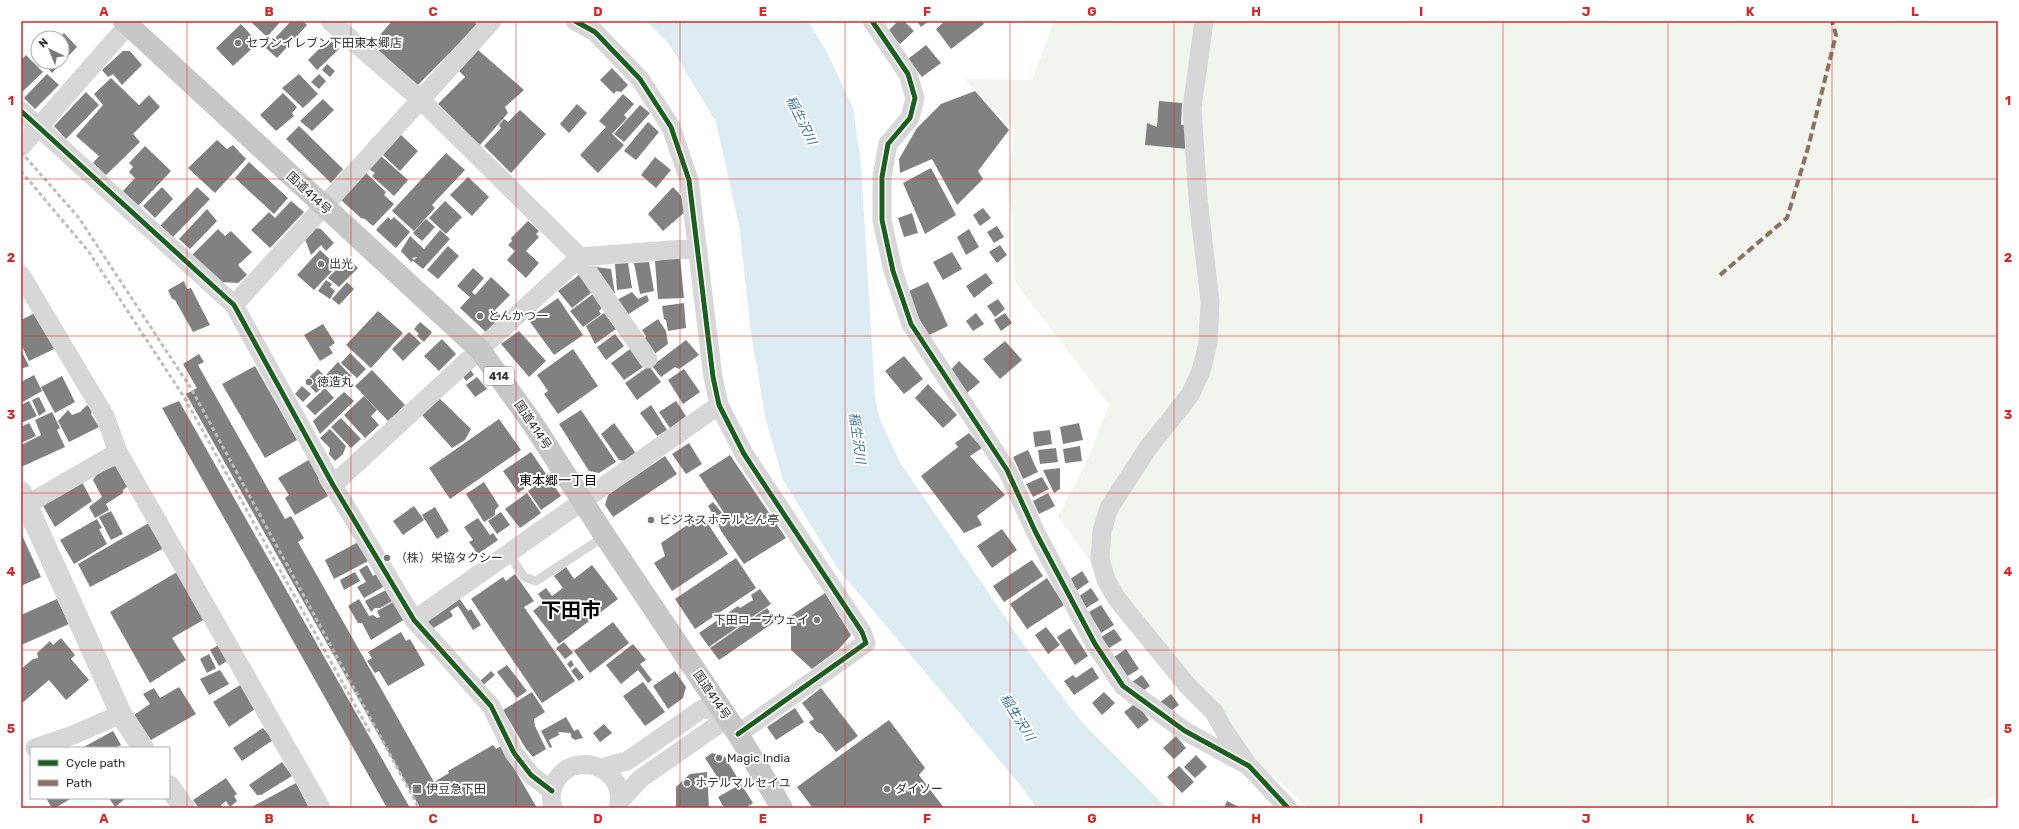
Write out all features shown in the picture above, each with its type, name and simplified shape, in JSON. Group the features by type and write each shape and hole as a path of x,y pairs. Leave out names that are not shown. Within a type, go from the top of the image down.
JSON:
{"highway":[{"name":"国道414号","path":"127,22 323,206 480,350 533,424 605,536 738,734 782,808"}],"street":[{"path":"330,21 421,100 580,257 584,266 648,359"},
{"path":"234,305 492,21"},
{"path":"575,21 595,32 640,79 671,127 689,180 696,248 713,377 719,405 744,454 862,632 866,642 738,734"},
{"path":"872,21 908,74 915,98 910,118 888,144 882,176 882,220 893,271 911,324 1007,470 1036,533 1095,644 1123,686 1185,731 1249,766"},
{"path":"1204,21 1192,108 1198,199 1210,301 1208,343 1201,371 1190,395 1148,448 1109,508 1102,531 1100,559 1106,580 1117,599 1186,684 1214,712 1225,732 1249,766 1288,808"},
{"path":"21,147 39,128 127,22"},
{"path":"21,111 234,305 333,485 414,620 491,706 514,753 552,799"},
{"path":"333,485 580,257 696,248"},
{"path":"21,275 105,416 118,452 321,808"},
{"path":"414,620 510,554 582,500 719,405"},
{"path":"118,452 23,502 121,714 141,747"},
{"path":"601,768 627,761 702,709 722,711 716,726 640,779 618,806"},
{"path":"38,747 73,735 121,714"},
{"path":"552,799 560,775 575,765 593,765 610,774 616,782 619,792 618,806"},
{"path":"170,787 184,808"}],"lane":[{"path":"510,554 524,577 536,581 605,536"}],"shaded area":[{"path":"1054,21 1998,21 1998,795 1968,808 1308,808 1225,732 1100,574 1058,517 1086,464 1109,405 1015,282 1013,217 1007,184 1015,131 964,79 1032,80"}],"water":[{"name":"稲生沢川","path":"646,21 808,21 827,52 853,108 861,164 875,397 879,417 899,461 1028,651 1080,720 1167,808 1037,808 1016,780 838,569 783,480 765,416 751,333 739,225 716,122 669,44"}],"building":[{"path":"250,21 281,21 267,37"},
{"path":"291,21 303,21 307,25 277,58 266,48"},
{"path":"392,21 474,21 477,25 417,86 372,44"},
{"path":"898,21 904,21 914,31 900,44 888,31"},
{"path":"917,21 929,21 921,27"},
{"path":"945,21 982,21 984,24 951,49 936,29"},
{"path":"241,24 258,43 233,66 216,48"},
{"path":"70,39 77,47 70,54"},
{"path":"329,39 339,49 317,70 308,60"},
{"path":"926,45 941,63 922,77 908,59"},
{"path":"478,50 524,90 505,107 508,113 480,145 436,106 465,77 459,71"},
{"path":"123,51 130,51 142,65 122,85 113,74 108,77 102,70"},
{"path":"26,55 30,59 30,70 41,70 43,72 21,93 21,60"},
{"path":"327,64 335,71 330,77 322,70"},
{"path":"612,68 628,85 621,92 616,91 614,94 600,80"},
{"path":"47,74 59,85 35,109 24,98"},
{"path":"299,74 318,94 303,108 282,88"},
{"path":"319,74 326,81 319,89 311,82"},
{"path":"111,78 139,105 149,95 160,107 133,134 140,142 106,175 93,163 99,156 76,136 103,105 94,94"},
{"path":"975,91 1009,130 978,171 983,179 957,205 932,159 900,173 899,159 917,128 941,104"},
{"path":"86,92 99,105 66,139 54,126"},
{"path":"283,93 297,107 292,113 294,116 276,131 260,115"},
{"path":"623,94 634,104 624,115 627,118 612,134 624,145 598,173 580,155 606,127 599,121"},
{"path":"323,99 334,110 312,131 300,121"},
{"path":"1159,101 1182,103 1181,125 1190,125 1188,149 1145,145 1147,123 1157,127"},
{"path":"577,104 587,113 569,133 560,124"},
{"path":"640,105 650,113 624,142 614,134"},
{"path":"520,110 546,134 511,173 484,146 501,128 499,125 504,119 508,122"},
{"path":"648,122 659,132 636,160 624,151"},
{"path":"299,126 343,169 331,183 286,139"},
{"path":"400,134 418,151 400,171 382,154"},
{"path":"217,140 227,149 233,145 246,159 215,193 188,168"},
{"path":"145,146 171,171 138,206 123,191 135,178 129,172 133,167 129,163"},
{"path":"446,153 465,170 432,205 435,208 414,231 392,211"},
{"path":"381,156 408,180 394,196 372,176 375,173 369,169"},
{"path":"655,157 671,170 656,188 641,175"},
{"path":"249,162 288,198 274,214 235,178"},
{"path":"931,168 956,215 925,234 903,183"},
{"path":"366,173 386,192 384,195 394,204 373,226 365,219 361,218 341,200"},
{"path":"468,177 489,197 472,216 450,195"},
{"path":"162,187 173,199 155,218 143,206"},
{"path":"197,187 210,199 171,239 159,227"},
{"path":"673,187 681,196 686,211 663,231 648,214"},
{"path":"291,201 304,212 270,248 251,230 269,212 275,218"},
{"path":"445,201 462,217 446,234 429,218"},
{"path":"983,208 991,218 980,226 973,215"},
{"path":"207,209 217,221 190,249 179,239"},
{"path":"912,213 918,233 904,237 898,218"},
{"path":"388,217 391,220 394,217 410,232 396,248 376,230"},
{"path":"426,219 435,227 422,241 413,233"},
{"path":"528,221 539,231 536,234 539,237 526,251 539,263 526,278 507,260 515,251 508,245 512,241 511,238"},
{"path":"997,226 1004,237 994,243 987,232"},
{"path":"315,228 321,229 334,243 326,251 321,245 311,255 305,239"},
{"path":"218,229 225,236 231,231 252,252 238,265 247,275 238,283 220,282 192,255"},
{"path":"969,229 979,247 966,255 957,237"},
{"path":"440,230 450,239 423,269 413,261 414,260 411,262 401,251 410,236 424,249"},
{"path":"1000,245 1007,255 997,263 989,252"},
{"path":"448,246 459,256 438,279 427,270"},
{"path":"320,250 337,266 314,290 297,275"},
{"path":"952,252 962,269 943,280 933,262"},
{"path":"680,257 684,298 658,299 655,261"},
{"path":"348,258 358,268 339,287 328,278"},
{"path":"649,262 654,291 640,294 634,263"},
{"path":"628,263 632,288 617,290 615,264"},
{"path":"596,267 611,269 615,294"},
{"path":"473,268 484,278 472,292 475,295 491,277 510,295 495,310 502,317 487,333 460,308 470,297 457,286"},
{"path":"986,273 993,283 974,298 966,286"},
{"path":"579,275 592,292 572,308 558,291"},
{"path":"326,280 332,284 330,287 335,291 330,299 318,291"},
{"path":"184,281 187,289 191,288 210,325 193,332 168,290"},
{"path":"347,282 354,289 339,305 332,299"},
{"path":"928,282 948,326 927,336 907,292"},
{"path":"632,292 638,299 647,295 649,301 627,315 615,301"},
{"path":"593,294 603,307 599,311 601,314 583,327 570,311"},
{"path":"558,298 583,335 554,355 528,319"},
{"path":"998,299 1005,309 995,317 987,306"},
{"path":"684,303 686,328 668,331 662,306"},
{"path":"378,311 403,333 371,368 346,345"},
{"path":"37,312 54,349 29,361 21,344 21,320"},
{"path":"604,313 616,329 595,344 586,326"},
{"path":"976,313 984,324 973,331 966,321"},
{"path":"1005,313 1012,323 1001,331 994,320"},
{"path":"658,319 666,331 668,344 653,355 644,342 646,336 642,330"},
{"path":"420,322 432,332 424,342 417,336 419,334 414,329"},
{"path":"323,324 335,343 329,347 333,353 320,361 304,335"},
{"path":"519,331 546,361 529,377 501,344"},
{"path":"409,332 421,343 403,361 392,349"},
{"path":"615,334 624,346 606,360 597,347"},
{"path":"442,339 456,354 439,371 424,356"},
{"path":"686,340 699,355 679,369 675,367 661,377 652,366"},
{"path":"1005,341 1022,360 1000,379 983,359"},
{"path":"633,347 646,365 624,380 611,363"},
{"path":"573,349 598,386 558,414 544,394 548,391 537,375"},
{"path":"21,350 29,366 21,369"},
{"path":"350,353 366,369 357,378 341,363"},
{"path":"199,354 204,362 198,365 285,519 291,516 304,538 298,542 434,782 449,773 448,771 493,745 496,749 501,746 537,808 420,808 186,394 197,388 183,364"},
{"path":"904,356 923,379 904,394 885,371"},
{"path":"959,361 980,382 967,393 948,373"},
{"path":"338,362 351,376 348,380 344,379 337,386 326,375"},
{"path":"255,366 297,440 265,458 222,384"},
{"path":"649,366 661,382 637,400 625,383"},
{"path":"318,369 329,381 316,393 305,381"},
{"path":"470,369 474,375 466,381 462,375"},
{"path":"684,369 700,392 683,404 668,380"},
{"path":"372,370 405,405 388,421 355,386"},
{"path":"34,375 42,391 21,403 21,382"},
{"path":"62,376 75,402 55,413 41,387"},
{"path":"477,377 487,389 475,397 466,385"},
{"path":"928,384 957,415 943,428 915,398"},
{"path":"302,386 311,394 303,402 295,394"},
{"path":"325,388 334,398 315,415 306,406"},
{"path":"344,392 354,401 320,434 313,421"},
{"path":"364,396 377,410 371,416 379,425 365,438 344,415"},
{"path":"39,397 46,411 39,416 32,400"},
{"path":"439,398 471,429 465,440 452,448 422,415"},
{"path":"29,401 37,416 21,423 21,405"},
{"path":"179,401 410,808 387,808 162,408"},
{"path":"676,401 686,416 670,428 659,412"},
{"path":"87,405 92,410 91,414 99,427 69,442 58,421 68,410 72,415 80,412"},
{"path":"651,405 667,430 657,436 640,413"},
{"path":"581,410 616,462 599,473 589,471 559,424"},
{"path":"52,412 60,428 57,430 65,447 21,467 21,445 41,435 35,420"},
{"path":"341,418 361,439 351,448 331,427"},
{"path":"499,419 521,450 450,499 429,468"},
{"path":"29,423 36,436 21,443 21,427"},
{"path":"614,423 635,452 632,457 626,461 619,460 601,434"},
{"path":"1079,423 1083,440 1063,444 1060,427"},
{"path":"330,429 346,446 343,454 335,461 329,454 330,448 320,438"},
{"path":"1050,430 1052,444 1035,447 1033,432"},
{"path":"969,433 982,448 970,456 1005,495 977,516 982,525 964,533 921,476 958,447 955,443"},
{"path":"689,443 702,464 686,474 672,454"},
{"path":"1080,446 1082,461 1065,463 1063,449"},
{"path":"1056,448 1058,462 1040,464 1038,450"},
{"path":"1028,450 1038,472 1023,479 1013,457"},
{"path":"531,452 546,474 518,493 503,471"},
{"path":"730,455 786,538 744,564 721,531 708,506 713,502 732,525 699,475"},
{"path":"665,456 677,474 613,517 605,505 608,495"},
{"path":"312,458 323,476 318,479 328,496 295,515 285,498 289,495 278,478"},
{"path":"119,464 130,484 123,490 123,493 106,504 109,510 95,518 89,507 102,497 93,480 97,474"},
{"path":"1060,468 1060,489 1054,493 1043,470"},
{"path":"548,477 561,496 541,510 528,491"},
{"path":"1042,477 1049,489 1033,497 1026,484"},
{"path":"82,482 92,501 55,527 42,504"},
{"path":"484,482 499,506 495,510 495,515 484,522 466,494"},
{"path":"527,493 541,513 520,528 505,509"},
{"path":"1048,493 1055,506 1039,514 1033,501"},
{"path":"414,506 424,520 403,535 393,521"},
{"path":"435,507 449,531 437,539 422,515"},
{"path":"111,511 123,534 111,540 99,517"},
{"path":"501,512 510,525 497,534 488,521"},
{"path":"702,515 728,554 672,591 654,563 665,556 661,543"},
{"path":"478,518 490,535 493,533 498,540 478,554 469,542 473,540 464,527"},
{"path":"97,519 102,528 99,529 107,544 74,564 60,540"},
{"path":"154,520 168,546 90,587 78,564"},
{"path":"1002,529 1017,550 992,568 977,546"},
{"path":"21,533 41,577 21,586"},
{"path":"362,540 372,559 334,579 325,560"},
{"path":"736,558 756,588 695,629 675,599"},
{"path":"1032,560 1043,576 1004,602 993,586"},
{"path":"367,565 373,576 381,571 388,584 364,598 357,587 366,582 359,570"},
{"path":"592,565 618,599 559,644 533,611 544,602 538,594 546,588 552,596 563,588 554,576 566,567 574,579"},
{"path":"1082,571 1089,582 1076,591 1069,580"},
{"path":"177,572 205,619 172,638 186,660 150,683 110,612"},
{"path":"355,572 360,581 344,590 340,580"},
{"path":"515,574 534,601 524,607 575,681 542,703 471,599 503,577 506,581"},
{"path":"1047,578 1064,605 1027,629 1010,604"},
{"path":"1091,588 1099,600 1086,608 1078,597"},
{"path":"388,589 394,600 380,608 375,608 371,612 365,601"},
{"path":"760,589 771,604 709,647 699,633 738,606 740,608 753,600 751,595"},
{"name":"下田ロープウェイ","path":"825,593 851,635 839,649 812,669 791,650 791,623 786,619"},
{"path":"459,598 468,611 471,609 481,625 473,630 458,606 450,611 453,616 432,629 427,625 430,617"},
{"path":"57,599 69,624 21,645 21,615"},
{"path":"359,599 369,616 373,615 377,618 380,617 377,611 395,601 405,619 371,640 362,623 358,623 348,606"},
{"path":"1101,605 1114,625 1101,633 1089,612"},
{"path":"767,608 776,621 719,660 710,648"},
{"path":"613,622 629,643 590,673 574,651"},
{"path":"1046,627 1060,645 1048,654 1035,635"},
{"path":"1070,628 1088,656 1075,665 1057,637"},
{"path":"1114,629 1122,640 1109,648 1101,637"},
{"path":"401,632 406,641 410,639 425,665 388,686 379,671 375,673 367,661 372,658 368,652"},
{"path":"61,638 75,655 71,659 89,680 66,700 49,680 21,704 21,669 33,659 38,658 37,653 50,641 53,645"},
{"path":"564,642 573,653 565,659 556,648"},
{"path":"222,643 230,659 219,666 210,650"},
{"path":"633,644 646,660 640,664 652,680 648,683 638,670 621,684 606,665"},
{"path":"1126,649 1139,669 1126,677 1114,657"},
{"path":"209,654 216,668 207,673 200,659"},
{"path":"571,660 574,665 570,668 567,664"},
{"path":"507,665 527,691 517,698 497,672"},
{"path":"576,667 584,677 579,681 571,671"},
{"path":"1092,667 1099,678 1074,695 1064,681 1073,675 1076,678"},
{"path":"220,670 229,684 209,695 200,679"},
{"path":"491,671 495,675 482,686 479,682"},
{"path":"675,671 686,687 683,698 668,709 653,686"},
{"path":"1142,675 1150,686 1137,695 1129,684"},
{"path":"245,682 255,709 229,727 213,702"},
{"path":"643,682 665,712 645,726 623,696"},
{"path":"179,687 196,714 151,740 134,715 150,704 143,694 154,688 160,698"},
{"path":"821,688 858,736 836,752 822,734 817,732 809,722 814,719 802,703"},
{"path":"532,692 545,712 534,719 535,726 546,749 533,757 526,749 503,710"},
{"path":"1104,692 1115,703 1102,715 1092,703"},
{"path":"1171,694 1179,705 1166,714 1159,703"},
{"path":"1136,703 1149,720 1138,729 1124,712"},
{"path":"795,708 804,722 776,740 767,727"},
{"path":"566,717 574,731 578,729 583,738 575,740 571,737 571,733 558,732 559,735 549,740 552,747 550,748 541,731"},
{"path":"889,720 925,768 919,775 944,808 813,808 797,787"},
{"path":"604,724 612,733 600,742 593,733"},
{"path":"263,728 273,740 242,761 233,748"},
{"path":"113,731 121,745 117,747 84,747"},
{"path":"1176,736 1186,748 1174,759 1163,748"},
{"path":"712,753 725,757 738,779 725,789 705,758"},
{"path":"1196,755 1207,767 1195,778 1184,767"},
{"path":"282,762 292,776 261,795 257,795 249,785"},
{"path":"1179,766 1194,782 1182,793 1167,777"},
{"path":"707,772 709,808 676,808 676,787 690,774"},
{"path":"226,778 237,794 234,796 237,801 230,807 226,801 221,805 223,808 199,808 193,800"},
{"path":"296,783 309,808 250,808"},
{"path":"741,784 753,803 745,808 724,808 718,797"},
{"path":"47,799 70,799 55,808 52,808"},
{"path":"110,799 125,799 115,807"},
{"path":"1227,801 1241,808 1224,808"}],"railway":[{"path":"21,152 79,218 192,390 419,808"},
{"path":"21,171 89,252 184,397 371,734"}],"marked path":[{"path":"1720,275 1787,218 1808,148 1836,35 1832,21"}],"cycle path":[{"path":"575,21 595,32 640,79 671,127 689,180 713,377 719,405 744,454 862,632 866,643 738,734"},
{"path":"872,21 908,74 915,98 910,118 888,144 882,177 882,220 893,271 911,324 1007,470 1036,533 1095,644 1123,686 1185,731 1249,766 1288,808"},
{"path":"21,111 234,305 333,485 414,620 491,706 514,753 531,775 552,791"}],"place":[{"name":"セブンイレブン下田東本郷店","path":"238,43"},
{"name":"出光","path":"321,264"},
{"name":"とんかつ一","path":"480,316"},
{"name":"徳造丸","path":"309,382"},
{"name":"ビジネスホテルとん亭","path":"651,520"},
{"name":"（株）栄協タクシー","path":"387,558"},
{"name":"下田ロープウェイ","path":"817,620"},
{"name":"Magic India","path":"719,758"},
{"name":"ホテルマルセイユ","path":"687,783"},
{"name":"伊豆急下田","path":"417,789"},
{"name":"ダイソー","path":"887,789"}],"district":[{"name":"東本郷一丁目","path":"558,480"},
{"name":"下田市","path":"571,610"}]}
